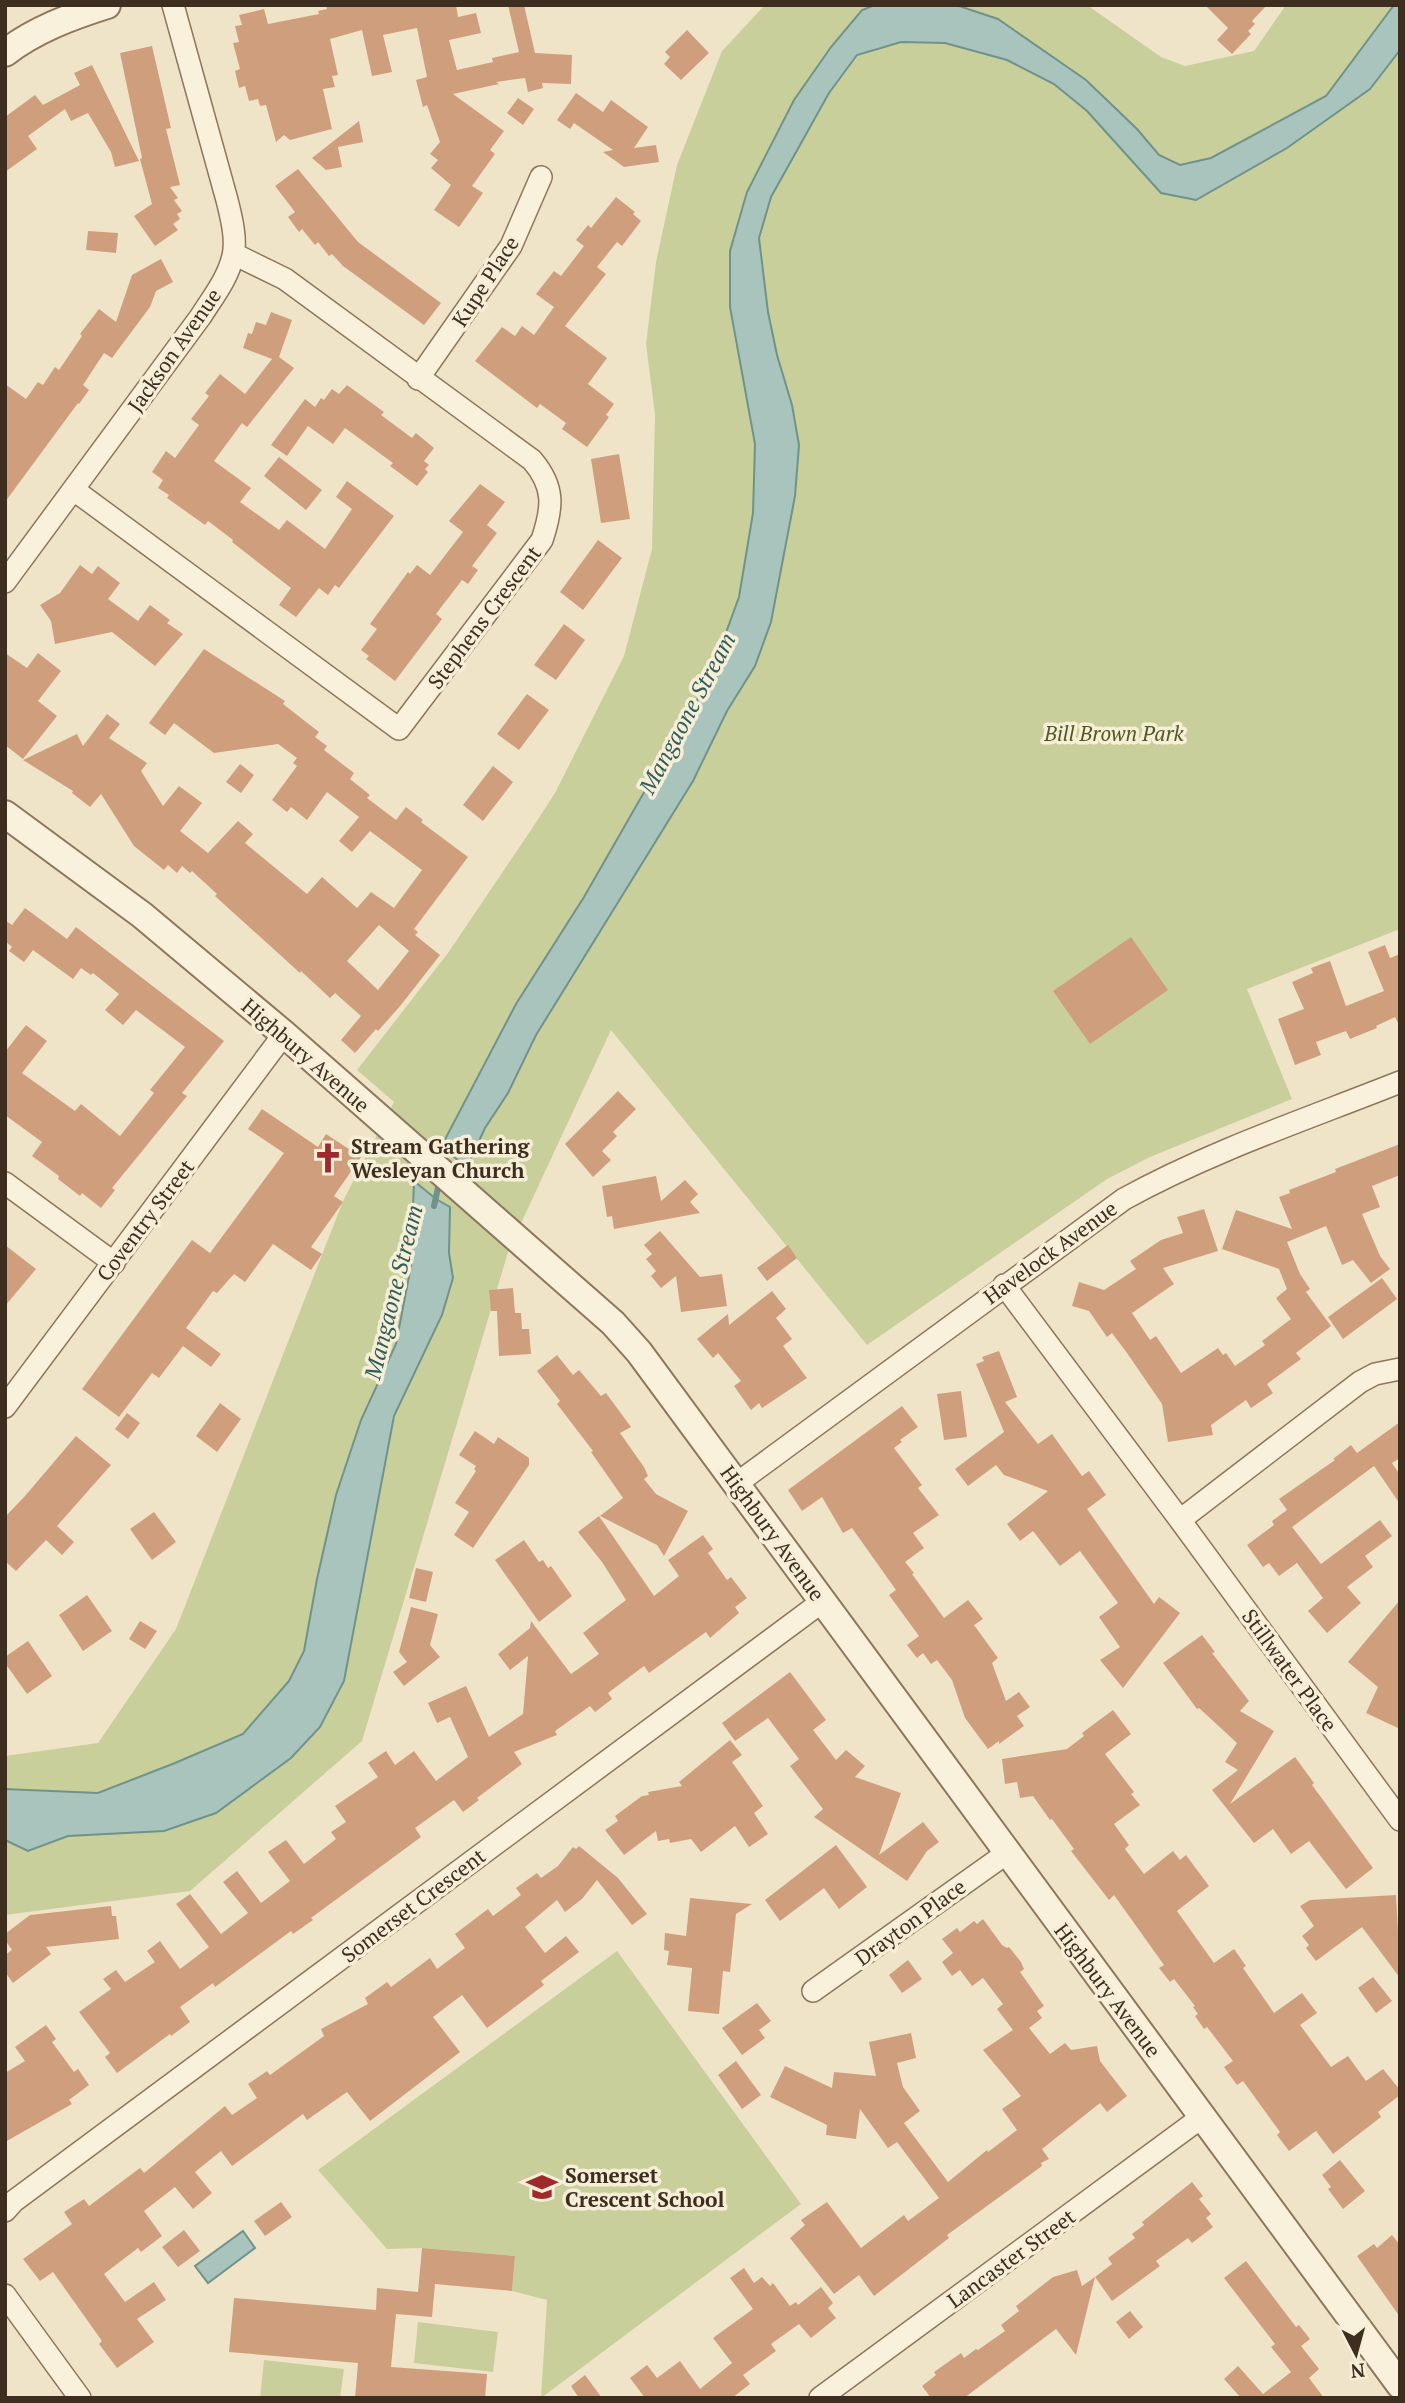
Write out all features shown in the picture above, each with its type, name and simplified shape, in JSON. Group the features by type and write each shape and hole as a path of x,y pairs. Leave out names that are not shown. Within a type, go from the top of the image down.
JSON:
{"street":[{"path":"5,53 66,20 107,5"},
{"name":"Jackson Avenue","path":"5,582 201,316 222,282 234,254 232,222 227,200 173,5"},
{"name":"Kupe Place","path":"418,379 512,246 541,177"},
{"name":"Stephens Crescent","path":"74,489 400,729 542,540 551,506 546,480 532,460 285,279 234,254"},
{"name":"Highbury Avenue","path":"5,814 142,915 284,1034 613,1323 639,1352 1400,2385"},
{"name":"Coventry Street","path":"5,1407 284,1034"},
{"name":"Havelock Avenue","path":"736,1484 1095,1218 1157,1181 1400,1082"},
{"path":"5,1183 114,1263"},
{"name":"Stillwater Place","path":"1004,1285 1181,1520 1400,1820"},
{"path":"1181,1520 1360,1382 1375,1374 1400,1368"},
{"name":"Somerset Crescent","path":"5,2211 23,2194 823,1601"},
{"name":"Drayton Place","path":"813,1992 1007,1853"},
{"name":"Lancaster Street","path":"820,2398 1202,2117"},
{"path":"5,2295 80,2398"}],"green space":[{"name":"Bill Brown Park","path":"765,5 1087,5 1161,57 1185,66 1254,51 1286,5 1400,5 1400,929 1247,989 1292,1099 1150,1157 1107,1179 867,1345 611,1030 509,1249 362,1741 190,1891 5,1915 5,1756 98,1743 176,1629 343,1201 394,1102 357,1070 448,953 555,793 624,656 652,549 655,414 646,344 656,262 677,165 722,51"},
{"path":"617,1951 801,2204 541,2398 547,2300 512,2291 515,2256 422,2248 387,2249 318,2170"},
{"path":"418,2322 498,2332 493,2372 414,2363"},
{"path":"264,2360 344,2369 340,2398 260,2398"}],"water":[{"path":"875,5 956,5 998,19 1086,80 1137,129 1159,155 1180,165 1211,158 1326,96 1394,5 1400,5 1400,50 1370,89 1287,148 1196,200 1161,193 1087,111 1054,84 1007,60 945,43 901,42 857,55 829,93 771,197 759,238 768,312 792,405 799,445 795,496 771,622 755,666 727,711 693,781 536,1035 508,1093 485,1128 467,1167 441,1147 516,1004 584,897 709,679 739,597 753,513 755,444 730,307 730,251 747,192 794,100 831,47 862,10"},
{"path":"414,1181 450,1207 449,1253 453,1278 442,1315 394,1416 344,1681 320,1727 291,1758 216,1813 164,1831 68,1836 28,1851 5,1840 5,1789 98,1793 243,1734 289,1681 304,1651 336,1495 361,1420 396,1344 411,1266"},
{"path":"243,2231 255,2248 208,2283 195,2266"}],"building":[{"path":"326,5 456,5 458,17 476,13 481,33 449,40 457,70 493,62 492,58 519,52 508,5 524,5 535,53 572,55 571,84 542,83 543,88 528,92 525,78 496,82 499,84 453,94 504,131 490,150 495,154 472,186 483,193 459,227 434,210 451,185 431,168 438,160 430,154 440,142 427,105 423,107 416,80 427,77 417,28 383,35 392,72 372,76 362,30 330,39 338,75 332,76 335,87 323,89 332,129 290,140 284,135 276,142 266,105 260,106 258,99 249,101 245,86 239,88 235,71 240,69 233,43 239,42 235,26 242,25 239,15 264,9 268,24 319,14 318,11 327,9"},
{"path":"1205,5 1267,5 1252,21 1255,24 1248,31 1251,34 1232,54 1217,40 1228,28"},
{"path":"687,30 709,53 681,80 664,64 670,57 665,52"},
{"path":"152,46 171,128 166,129 180,185 170,187 178,198 174,200 182,211 177,214 180,219 173,224 178,230 155,246 134,216 152,204 140,159 142,158 120,53"},
{"path":"92,65 139,161 115,167 111,152 88,113 71,121 65,109 28,136 37,149 5,172 5,117 35,95 43,105 80,85 74,73"},
{"path":"576,93 603,112 611,100 648,127 634,148 656,145 659,162 624,167 603,152 613,150 574,123 570,129 557,120"},
{"path":"518,98 534,109 523,125 507,113"},
{"path":"359,121 363,142 338,147 342,167 326,170 312,158"},
{"path":"298,169 358,242 441,303 424,325 343,266 332,254 329,256 318,242 315,245 302,229 299,232 288,217 295,212 275,186"},
{"path":"616,197 635,212 633,214 641,221 622,246 617,242 597,267 606,274 565,326 607,358 588,384 614,404 606,415 609,417 587,447 562,429 566,423 540,404 537,408 475,361 502,327 515,336 522,326 534,335 554,307 536,294 554,271 561,276 584,246 576,240 588,225 591,228"},
{"path":"88,231 118,233 116,253 86,250"},
{"path":"161,259 173,282 156,291 150,307 112,358 104,353 83,385 89,390 5,502 5,384 26,399 38,382 43,385 55,367 59,370 82,336 80,334 99,309 116,322 132,275"},
{"path":"271,312 292,320 279,357 294,368 247,427 242,423 214,461 251,488 240,502 279,530 287,520 325,549 352,509 336,497 347,481 394,516 339,588 335,585 328,595 319,588 296,617 279,605 291,588 208,521 205,525 167,498 169,495 158,488 163,480 152,472 166,451 175,458 199,425 191,419 209,396 205,393 220,374 245,394 272,359 243,348 248,333 252,334 256,322 266,325"},
{"path":"347,385 384,412 381,415 412,438 416,433 434,448 424,461 429,465 425,469 428,472 417,486 390,466 393,463 345,428 333,444 308,426 287,456 271,445 305,399 315,407 332,389 339,394"},
{"path":"619,454 630,519 601,523 591,459"},
{"path":"279,457 322,490 306,510 264,476"},
{"path":"480,484 505,502 487,525 497,533 472,566 478,570 468,584 462,580 436,614 442,619 395,681 366,659 369,656 361,650 377,629 370,624 408,572 410,574 417,565 430,575 463,532 449,521"},
{"path":"598,540 622,558 583,610 560,592"},
{"path":"80,565 92,574 98,566 120,583 108,599 138,621 150,605 170,620 167,623 183,634 155,666 112,632 55,644 51,621 40,605 60,593"},
{"path":"564,624 585,640 556,680 534,665"},
{"path":"204,649 285,701 283,704 319,732 315,737 327,746 324,750 354,773 350,779 370,795 367,798 396,820 406,807 423,820 421,822 468,857 414,929 418,932 415,935 440,955 401,1005 355,1053 341,1040 361,1016 335,993 330,998 301,971 300,973 215,896 217,894 192,871 190,873 182,866 177,873 168,865 164,870 134,846 101,794 90,807 72,793 73,791 23,760 77,734 83,746 107,714 120,724 109,738 147,763 141,771 163,806 179,786 202,803 180,831 208,853 238,821 253,834 245,843 307,894 322,877 357,908 371,892 394,908 422,870 370,831 352,852 339,841 359,817 327,792 307,820 291,807 287,812 272,800 297,766 293,763 297,758 278,744 214,753 174,723 165,735 149,723","holes":["379,925 409,951 378,990 347,961"]},
{"path":"5,653 27,668 38,653 61,671 38,701 57,716 23,759 5,745"},
{"path":"527,694 549,710 519,750 497,734"},
{"path":"240,764 254,775 241,793 226,782"},
{"path":"493,766 513,782 483,821 463,805"},
{"path":"25,908 67,939 76,927 224,1041 182,1093 187,1096 112,1188 115,1190 101,1208 82,1193 80,1196 32,1156 42,1142 5,1115 5,1052 26,1025 47,1041 22,1073 75,1111 81,1104 120,1136 154,1093 150,1090 185,1047 136,1010 123,1025 105,1010 119,994 93,973 91,975 81,968 73,979 33,950 24,962 9,951 12,947 5,941 5,920 12,925"},
{"path":"1131,937 1168,990 1090,1044 1053,991"},
{"path":"1385,945 1390,958 1400,954 1400,1027 1395,1017 1350,1039 1346,1031 1316,1042 1321,1055 1295,1065 1278,1019 1304,1009 1292,982 1313,973 1311,968 1330,961 1346,1006 1384,991 1368,952"},
{"path":"618,1091 636,1109 613,1132 617,1136 602,1151 611,1160 593,1177 565,1144"},
{"path":"262,1109 318,1147 326,1134 361,1157 334,1196 343,1202 311,1247 322,1254 311,1270 273,1244 245,1282 234,1274 217,1293 213,1291 186,1328 221,1354 211,1367 183,1346 159,1378 152,1373 119,1417 82,1389 192,1240 210,1253 284,1153 248,1129"},
{"path":"1400,1144 1400,1175 1372,1186 1380,1207 1362,1214 1380,1256 1390,1269 1371,1283 1353,1260 1342,1265 1326,1226 1287,1242 1300,1274 1310,1289 1306,1292 1331,1326 1296,1353 1301,1359 1267,1384 1273,1393 1251,1408 1246,1400 1211,1425 1213,1435 1168,1442 1162,1404 1127,1353 1112,1333 1107,1337 1089,1311 1072,1306 1079,1282 1104,1290 1136,1269 1130,1261 1161,1240 1183,1233 1177,1217 1204,1209 1218,1251 1163,1268 1174,1284 1132,1313 1150,1340 1156,1336 1181,1373 1218,1348 1223,1355 1226,1353 1235,1366 1265,1345 1262,1341 1291,1319 1276,1298 1287,1289 1279,1269 1222,1249 1236,1210 1292,1229 1279,1197 1290,1193 1289,1190 1336,1172 1335,1169"},
{"path":"656,1176 661,1201 685,1180 698,1194 690,1202 700,1213 614,1229 612,1216 607,1217 602,1186"},
{"path":"660,1231 700,1277 722,1274 727,1306 681,1312 676,1276 661,1288 651,1276 656,1271 646,1259 652,1254 644,1245"},
{"path":"5,1245 36,1269 5,1306"},
{"path":"788,1245 797,1258 767,1281 757,1268"},
{"path":"1382,1278 1397,1299 1343,1339 1328,1317"},
{"path":"513,1288 515,1313 521,1313 522,1329 529,1329 531,1354 499,1356 497,1311 491,1311 489,1290"},
{"path":"772,1291 786,1309 776,1318 792,1339 783,1346 807,1378 762,1408 759,1403 751,1410 734,1386 741,1381 718,1353 713,1358 697,1339 728,1314 729,1325"},
{"path":"999,1351 1017,1397 1005,1402 1038,1444 1052,1434 1082,1476 1089,1471 1106,1495 1087,1509 1154,1604 1159,1597 1180,1613 1123,1688 1100,1660 1120,1647 1099,1617 1118,1603 1080,1551 1060,1566 1033,1531 1020,1541 1007,1524 1048,1491 1004,1475 996,1465 968,1486 955,1469 1004,1432 976,1364 984,1361 982,1357"},
{"path":"557,1355 573,1375 579,1370 601,1396 606,1393 631,1427 620,1433 644,1467 648,1476 644,1479 656,1494 688,1511 664,1556 657,1545 600,1516 623,1498 591,1452 593,1451 557,1404 560,1401 537,1371"},
{"path":"961,1391 967,1437 944,1440 937,1394"},
{"path":"220,1403 241,1419 217,1452 196,1436"},
{"path":"902,1406 918,1427 894,1448 922,1485 918,1488 939,1515 913,1533 924,1548 905,1562 944,1618 968,1600 983,1619 974,1625 998,1658 992,1663 1006,1701 1019,1692 1030,1707 1017,1716 1024,1726 988,1749 965,1718 952,1680 937,1660 931,1664 923,1653 917,1658 907,1645 919,1636 889,1595 896,1590 852,1528 843,1533 822,1497 802,1511 788,1490"},
{"path":"127,1413 140,1423 128,1439 115,1429"},
{"path":"1400,1422 1400,1458 1392,1463 1400,1475 1400,1504 1374,1466 1292,1527 1321,1564 1380,1520 1392,1536 1365,1556 1373,1567 1347,1587 1361,1603 1327,1633 1308,1611 1323,1598 1297,1563 1279,1576 1269,1563 1263,1567 1247,1545 1274,1525 1272,1521 1287,1510 1279,1499 1335,1460 1333,1459 1351,1445 1357,1453"},
{"path":"475,1431 494,1444 498,1437 529,1458 529,1465 473,1548 454,1535 469,1512 455,1503 476,1471 476,1466 459,1455"},
{"path":"76,1436 111,1465 57,1526 74,1542 62,1555 46,1540 16,1571 5,1561 5,1517"},
{"path":"154,1512 176,1542 152,1560 130,1529"},
{"path":"599,1516 654,1596 679,1576 668,1560 703,1535 713,1549 708,1553 727,1580 731,1577 747,1598 735,1607 739,1613 710,1638 706,1632 649,1673 644,1666 608,1693 612,1699 595,1712 590,1706 555,1731 557,1735 514,1752 522,1764 477,1798 479,1800 463,1812 454,1800 415,1828 421,1837 311,1918 313,1920 293,1934 291,1931 215,1987 213,1983 180,2007 190,2022 117,2073 105,2057 110,2053 79,2012 111,1989 103,1979 116,1970 125,1982 155,1962 147,1951 160,1941 180,1969 209,1947 176,1904 190,1894 221,1934 248,1913 223,1882 237,1871 261,1903 290,1881 268,1852 286,1840 304,1864 336,1839 331,1832 346,1822 335,1806 378,1777 368,1763 386,1751 395,1765 414,1751 436,1781 468,1757 450,1717 437,1723 428,1703 466,1686 489,1737 523,1714 528,1656 510,1670 498,1654 530,1628 531,1621 571,1674 599,1654 583,1633 626,1600 602,1562 578,1532"},
{"path":"524,1540 539,1562 543,1560 548,1568 551,1566 572,1596 539,1622 495,1560"},
{"path":"416,1568 433,1572 426,1602 409,1598"},
{"path":"87,1595 112,1631 83,1651 59,1615"},
{"path":"1400,1600 1400,1729 1366,1713 1378,1687 1348,1662"},
{"path":"411,1607 438,1614 430,1645 440,1657 404,1686 393,1672 407,1662 399,1652"},
{"path":"140,1621 157,1631 145,1649 129,1639"},
{"path":"1202,1635 1215,1652 1212,1653 1249,1701 1240,1711 1274,1731 1230,1804 1295,1757 1314,1783 1312,1785 1373,1868 1346,1889 1309,1841 1291,1854 1273,1829 1254,1843 1212,1790 1238,1770 1225,1762 1237,1743 1197,1709 1163,1663"},
{"path":"28,1641 52,1676 27,1694 5,1663 5,1657"},
{"path":"790,1672 826,1720 813,1730 836,1760 846,1750 865,1766 855,1777 901,1793 879,1855 923,1822 939,1842 927,1851 907,1881 814,1817 823,1809 790,1766 799,1759 768,1718 735,1741 722,1723"},
{"path":"1113,1710 1131,1734 1105,1754 1134,1792 1131,1794 1140,1805 1114,1824 1129,1845 1125,1849 1144,1874 1173,1851 1180,1860 1186,1855 1209,1886 1177,1911 1214,1963 1234,1949 1246,1966 1243,1968 1274,2013 1302,1993 1317,2013 1300,2025 1331,2067 1348,2056 1366,2081 1383,2069 1400,2090 1400,2095 1378,2112 1381,2117 1333,2154 1316,2131 1289,2151 1277,2135 1280,2132 1243,2081 1237,2085 1224,2067 1233,2061 1207,2027 1204,2029 1195,2016 1198,2014 1193,2007 1195,2006 1174,1979 1170,1982 1159,1968 1164,1965 1114,1895 1109,1900 1033,1796 1020,1798 1017,1782 1005,1784 1002,1759 1067,1749 1084,1736 1082,1733"},
{"path":"730,1740 742,1755 732,1762 763,1806 754,1813 768,1834 749,1847 735,1826 701,1852 691,1839 670,1843 669,1839 658,1841 656,1831 624,1855 605,1830 618,1821 615,1816 642,1796 649,1795 648,1792 682,1786 679,1782"},
{"path":"836,1845 867,1887 839,1909 824,1888 780,1921 765,1900"},
{"path":"579,1846 618,1878 647,1914 632,1925 597,1880 582,1899 565,1912 557,1900 525,1927 545,1953 566,1936 579,1952 541,1981 544,1985 487,2028 462,1995 433,2017 460,2052 370,2121 347,2092 307,2120 303,2114 232,2166 221,2151 195,2172 212,2193 193,2209 175,2187 144,2211 162,2236 141,2252 138,2248 104,2274 125,2302 154,2282 166,2300 137,2319 154,2342 117,2368 99,2344 102,2341 53,2272 40,2281 23,2259 72,2224 64,2212 84,2199 89,2206 140,2168 144,2173 225,2106 232,2115 257,2098 248,2084 267,2071 270,2075 324,2036 321,2029 368,2004 365,1998 387,1982 391,1987 430,1958 437,1969 465,1948 455,1934 488,1909 493,1916 521,1895 516,1888 537,1873 541,1878 558,1866 573,1847 576,1849"},
{"path":"1396,1895 1398,1931 1400,1929 1400,1978 1362,1927 1316,1961 1306,1948 1309,1945 1302,1936 1314,1926 1300,1906 1310,1900"},
{"path":"690,1898 752,1904 736,1914 730,1972 723,1971 719,2014 688,2011 692,1968 667,1965 669,1951 664,1950 665,1933 686,1936"},
{"path":"111,1906 112,1916 116,1916 119,1939 46,1947 51,1954 13,1983 5,1972 5,1955 12,1950 5,1940 5,1934 30,1915"},
{"path":"983,1919 1002,1945 1009,1947 1021,1962 1024,1969 1020,1972 1044,2006 1037,2011 1042,2018 1029,2028 1050,2054 1065,2043 1071,2050 1097,2046 1100,2061 1127,2096 1107,2112 1100,2103 1042,2149 1049,2159 1041,2163 1042,2166 947,2235 949,2238 874,2296 859,2275 834,2294 790,2238 805,2225 801,2220 827,2202 861,2248 904,2215 908,2221 939,2198 897,2142 888,2148 860,2109 856,2139 826,2135 827,2125 770,2097 785,2066 832,2088 834,2072 876,2076 869,2042 911,2033 916,2058 897,2063 903,2087 920,2111 904,2123 948,2182 1017,2130 1002,2109 1021,2096 983,2050 1013,2030 997,2009 1003,2004 983,1978 972,1986 960,1970 952,1976 942,1962 953,1953 942,1939 957,1928 960,1932 974,1921 977,1924"},
{"path":"908,1960 922,1979 902,1993 889,1975"},
{"path":"1373,1977 1392,2001 1376,2013 1358,1988"},
{"path":"757,2003 771,2021 759,2030 765,2038 742,2055 722,2028"},
{"path":"46,2025 56,2039 52,2042 74,2072 78,2069 89,2085 69,2100 72,2104 5,2142 5,2073 25,2061 15,2047"},
{"path":"736,2061 761,2095 742,2109 718,2075"},
{"path":"1340,2160 1365,2191 1343,2209 1328,2189 1331,2187 1322,2175"},
{"path":"1192,2182 1203,2196 1199,2199 1211,2214 1206,2218 1213,2227 1192,2243 1188,2238 1156,2261 1160,2266 1112,2301 1095,2277 1112,2264 1108,2258 1135,2238 1132,2234 1144,2225 1142,2222"},
{"path":"281,2202 292,2217 265,2236 254,2221"},
{"path":"184,2230 200,2251 178,2267 162,2247"},
{"path":"1392,2235 1400,2245 1400,2317 1357,2256 1374,2244 1377,2248"},
{"path":"422,2248 515,2256 512,2291 435,2284 432,2317 396,2314 391,2367 487,2374 485,2398 355,2398 358,2363 229,2352 234,2298 376,2310 377,2288 418,2292"},
{"path":"1246,2261 1296,2327 1299,2325 1310,2339 1301,2346 1319,2369 1309,2378 1324,2398 1241,2398 1224,2379 1238,2366 1263,2394 1291,2372 1271,2347 1275,2344 1224,2278"},
{"path":"744,2268 754,2283 762,2277 770,2286 773,2283 790,2306 796,2302 798,2305 821,2287 833,2303 828,2308 836,2318 811,2338 799,2324 771,2344 776,2351 743,2375 750,2384 732,2398 645,2398 630,2378 647,2365 657,2378 680,2361 700,2389 732,2363 713,2338 753,2309 730,2278"},
{"path":"1077,2270 1082,2286 1095,2277 1076,2355 1056,2329 964,2398 931,2398 922,2386 936,2375 934,2372 961,2353 964,2358 978,2350 1005,2331 1001,2325 1019,2311 1016,2306 1053,2277"},
{"path":"1130,2311 1143,2327 1129,2339 1116,2322"},
{"path":"585,2375 602,2398 579,2398 571,2386"}],"waterway":[{"name":"Mangaone Stream","path":"434,1206 440,1179"}],"place":[{"name":"Stream Gathering Wesleyan Church","path":"328,1158"},
{"name":"Somerset Crescent School","path":"542,2187"}]}
